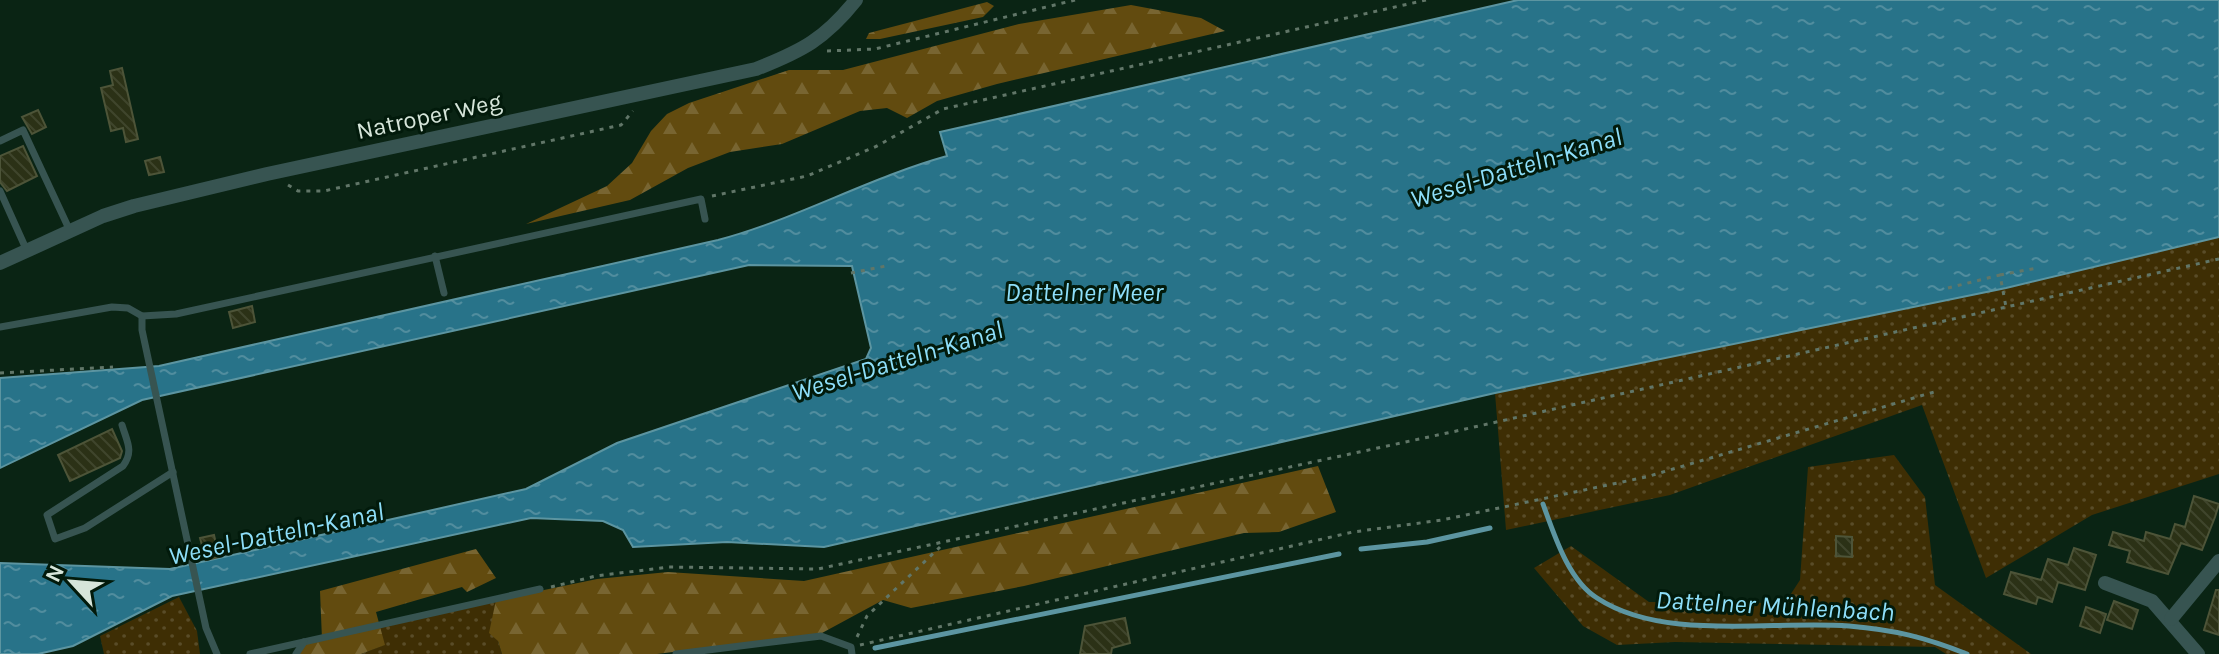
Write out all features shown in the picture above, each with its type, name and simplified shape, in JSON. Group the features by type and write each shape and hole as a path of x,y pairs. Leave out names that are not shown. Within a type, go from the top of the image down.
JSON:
{"street":[{"name":"Natroper Weg","path":"0,263 134,206 267,174 756,69 803,51 834,28 856,0"},
{"path":"2171,619 2219,561"},
{"path":"2105,583 2152,601 2171,619 2198,654"}],"lane":[{"path":"0,141 23,130 70,231"},
{"path":"0,191 27,251"},
{"path":"0,327 112,307 128,308 142,316 176,314 701,199 705,219"},
{"path":"435,256 444,293"},
{"path":"142,316 206,628 217,654"},
{"path":"122,425 131,452 129,458 123,466 47,515 55,539 85,528 173,472"},
{"path":"250,654 540,589"},
{"path":"676,654 821,636 852,651"},
{"path":"296,654 304,642"}],"path":[{"path":"803,51 875,49 1075,0"},
{"path":"701,199 807,176 877,146 943,109 1426,0"},
{"path":"267,174 298,191 324,191 469,161 621,125 651,90"},
{"path":"540,589 596,576 669,567 818,569 943,544 2219,259"},
{"path":"851,273 886,266"},
{"path":"1948,288 2037,268"},
{"path":"2000,275 2006,307"},
{"path":"0,373 113,367"},
{"path":"852,651 1353,532 1442,520 1646,477 1934,392"},
{"path":"852,651 867,616 943,544"}],"shaded area":[{"path":"2219,237 2219,474 2092,515 1986,578 1922,405 1670,495 1506,530 1495,393 2006,288"},
{"path":"1894,455 1925,497 1935,585 2031,654 1946,654 1935,647 1675,642 1617,645 1583,626 1534,568 1571,546 1649,602 1785,603 1800,580 1808,467"},
{"path":"179,597 197,631 200,654 104,654 100,636"},
{"path":"496,600 498,641 502,654 361,654 384,645 378,628"}],"green space":[{"path":"987,2 994,6 983,17 880,39 866,39 869,33"},
{"path":"1131,5 1201,18 1225,31 997,84 937,101 907,118 887,108 860,111 782,144 730,152 688,168 630,200 526,224 607,186 632,163 651,131 667,114 689,103 789,70 843,70 1019,24"},
{"path":"1318,466 1336,512 1279,532 1244,533 1024,586 911,608 883,600 822,633 657,654 502,654 498,641 489,633 496,600 597,579 668,572 804,581"},
{"path":"476,549 496,578 467,592 462,587 376,612 385,645 361,654 299,654 305,644 322,639 320,591"}],"water":[{"name":"Dattelner Meer","path":"1518,0 2219,0 2219,237 2006,288 1495,393 824,547 727,542 633,547 623,530 603,521 531,518 172,596 73,646 38,654 0,654 0,563 170,569 526,489 617,443 866,359 871,348 852,266 749,265 142,400 0,468 0,378 159,366 718,240 947,156 940,132"}],"building":[{"path":"122,68 138,139 126,142 123,128 111,131 101,88 113,85 110,71"},
{"path":"38,110 46,127 32,134 22,117"},
{"path":"23,146 37,176 7,191 0,182 0,156"},
{"path":"160,157 164,172 149,175 145,161"},
{"path":"252,306 255,322 233,328 229,312"},
{"path":"112,429 122,451 120,458 70,481 58,455"},
{"path":"2194,496 2219,504 2215,517 2202,550 2181,543 2168,574 2127,562 2130,551 2109,545 2113,532 2144,541 2146,532 2170,539 2175,524 2185,527"},
{"path":"214,535 219,557 206,560 200,538"},
{"path":"1836,536 1852,537 1852,557 1836,556"},
{"path":"2074,548 2096,555 2085,590 2058,582 2052,602 2038,597 2036,604 2004,594 2011,572 2041,580 2048,559 2068,565"},
{"path":"2216,590 2219,590 2219,635 2204,630"},
{"path":"2114,601 2138,610 2132,629 2107,620"},
{"path":"2086,607 2106,614 2100,633 2080,626"},
{"path":"1125,618 1130,643 1112,648 1111,654 1080,654 1085,626"}],"waterway":[{"name":"Dattelner Mühlenbach","path":"1543,504 1563,556 1578,580 1597,598 1624,612 1686,625 1866,628 1909,635 1967,654"},
{"path":"1361,549 1427,542 1490,528"},
{"path":"875,648 1339,554"}],"water label":[{"name":"Wesel-Datteln-Kanal","path":"1516,168"},
{"name":"Wesel-Datteln-Kanal","path":"897,361"},
{"name":"Wesel-Datteln-Kanal","path":"276,534"}]}
